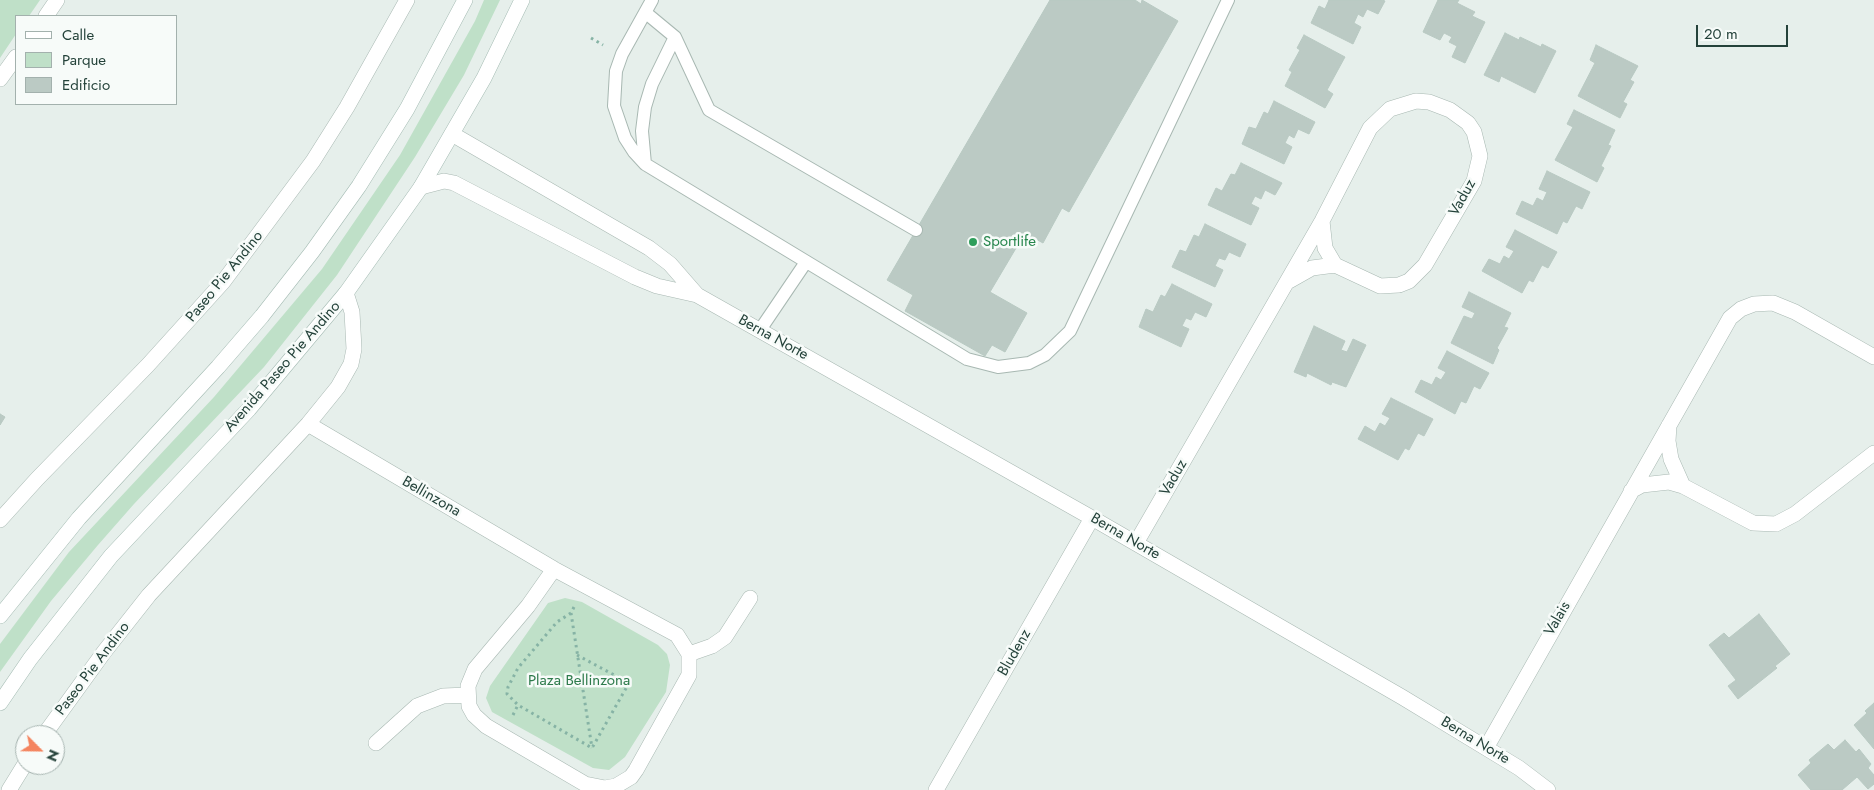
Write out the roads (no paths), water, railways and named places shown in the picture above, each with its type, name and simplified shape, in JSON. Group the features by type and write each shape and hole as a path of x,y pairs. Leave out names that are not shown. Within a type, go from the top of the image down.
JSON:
{"street":[{"path":"47,15 57,0"},
{"name":"Paseo Pie Andino","path":"0,520 186,324 240,260 313,161 347,107 407,0"},
{"path":"0,616 79,518 250,331 312,252 359,186 407,109 465,0"},
{"name":"Avenida Paseo Pie Andino","path":"0,703 30,659 111,556 249,409 346,293 421,187 484,78 522,0"},
{"path":"0,79 15,58"},
{"name":"Vaduz","path":"1136,543 1322,221 1370,128 1390,109 1409,102 1429,102 1450,110 1468,123 1474,132 1480,156 1476,174 1418,274 1399,285 1380,286 1335,265 1312,268 1298,273 1287,282"},
{"name":"Berna Norte","path":"452,134 649,248 670,264 696,295"},
{"name":"Berna Norte","path":"421,187 444,181 454,183 635,277 657,286 696,295 1136,543 1486,748 1519,768 1548,790"},
{"path":"1322,221 1325,248 1335,265"},
{"name":"Paseo Pie Andino","path":"51,725 104,652 149,595 308,424 338,387 350,364 355,334 352,312 346,293"},
{"name":"Valais","path":"1486,748 1730,318 1741,309 1754,304 1763,302 1782,306 1874,357"},
{"name":"Bellinzona","path":"308,424 554,569 587,585 677,635 689,654"},
{"name":"Valais","path":"1670,424 1668,442 1670,459 1683,486"},
{"path":"1631,491 1656,482 1669,482 1683,486 1753,522 1776,524 1795,514 1874,453"},
{"name":"Bludenz","path":"939,789 1092,518"},
{"path":"554,569 540,590 475,669 468,686 468,695 474,715 486,726 585,784 605,788 616,788 631,777 636,770 685,684 689,675 689,654 712,646 725,637 750,598"},
{"path":"376,743 417,706 443,696 468,695"},
{"path":"9,790 18,775"}],"lane":[{"path":"652,0 622,54 616,71 614,88 614,106 622,131 634,152 645,164 967,359 998,367 1014,366 1045,355 1070,331 1228,0"},
{"path":"646,13 675,37 709,110 916,230"},
{"path":"645,164 642,131 645,107 652,84 675,37"},
{"path":"760,330 806,262"}],"place":[{"name":"Sportlife","path":"973,242"}],"park label":[{"name":"Plaza Bellinzona","path":"579,681"}]}
